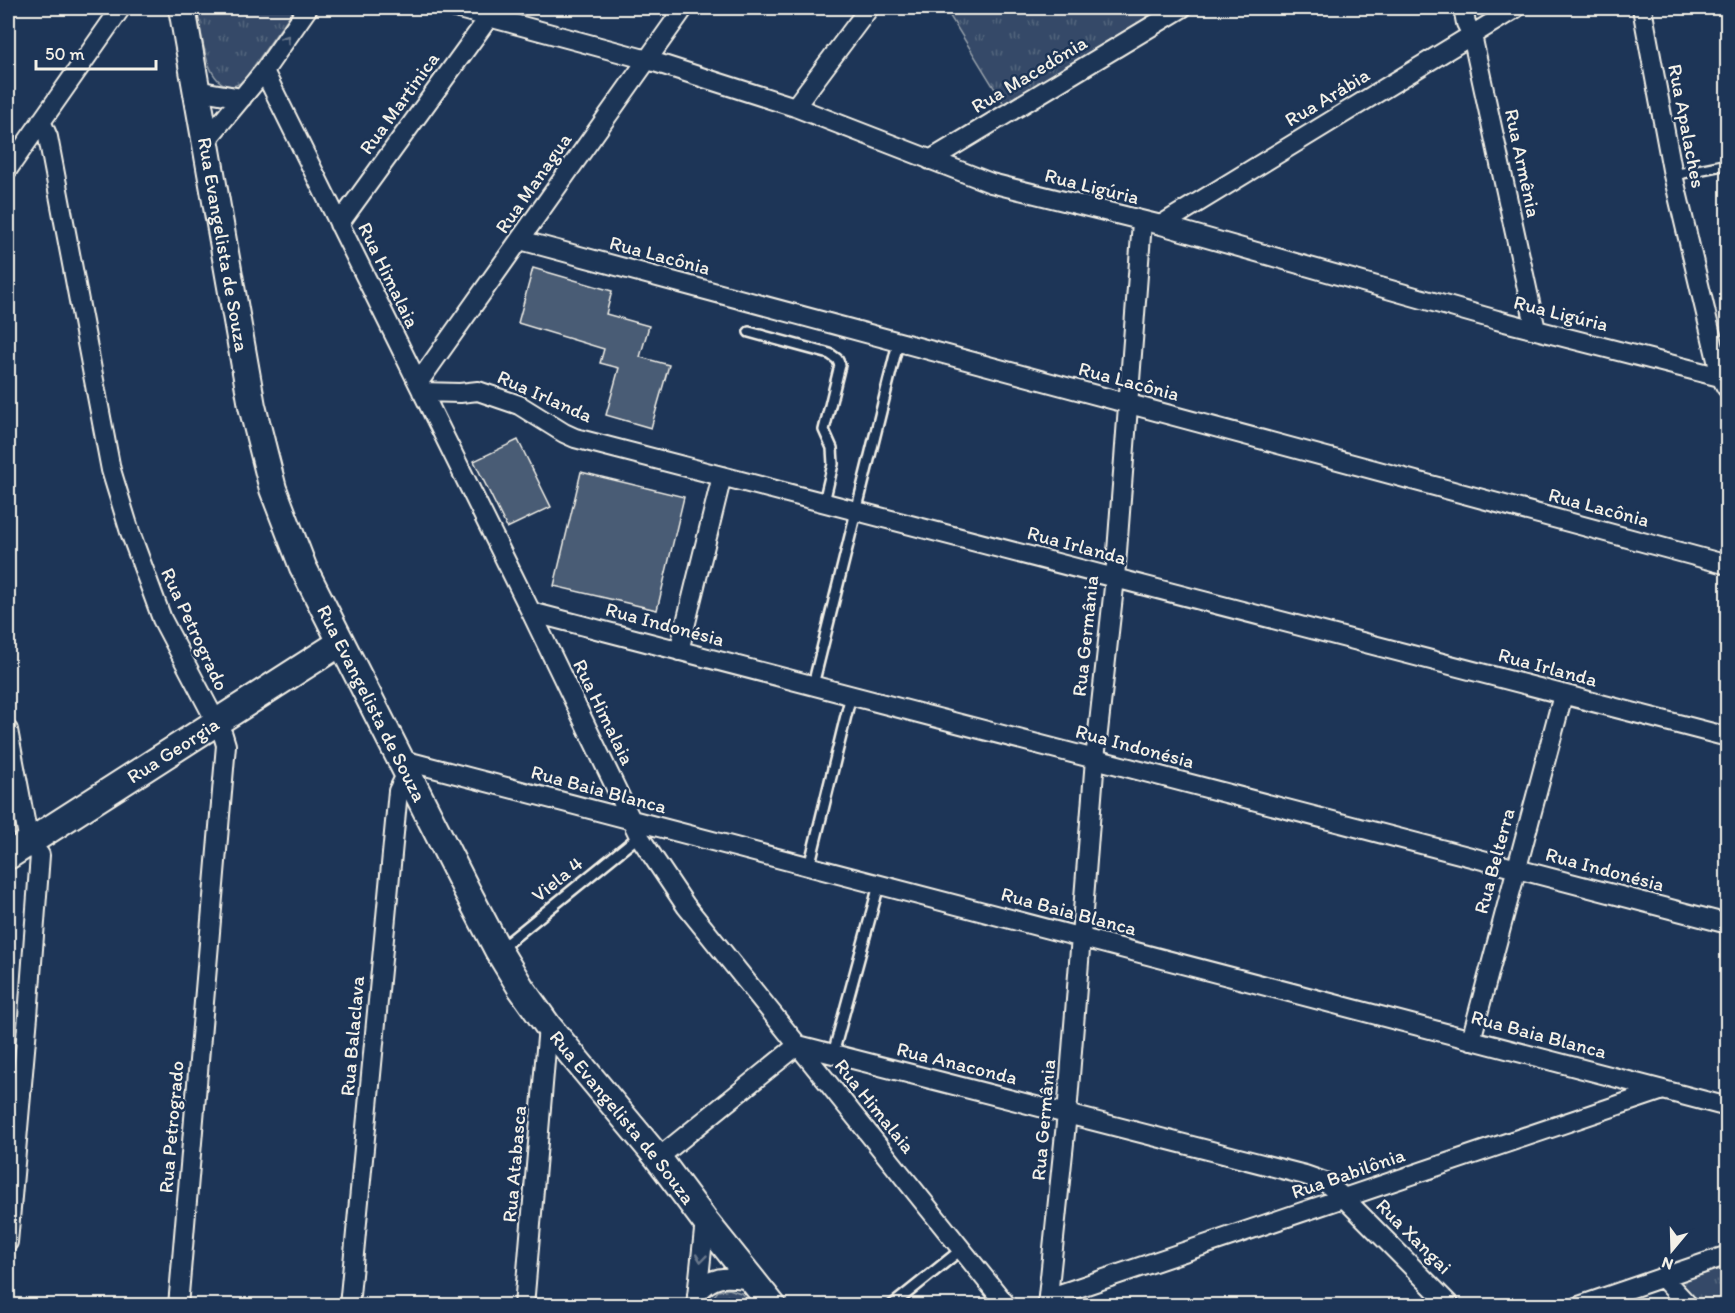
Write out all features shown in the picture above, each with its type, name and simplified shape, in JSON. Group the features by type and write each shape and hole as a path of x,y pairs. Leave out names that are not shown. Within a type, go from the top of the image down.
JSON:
{"main road":[{"name":"Rua Evangelista de Souza","path":"182,8 252,406 273,489 303,567 498,950 548,1026 658,1158 705,1221 773,1305"},
{"name":"Rua Georgia","path":"8,856 340,643"}],"street":[{"path":"8,169 121,8"},
{"path":"205,142 264,71 308,8"},
{"name":"Rua Ligúria","path":"454,8 493,12 795,107 991,183 1161,225 1289,263 1726,383"},
{"name":"Rua Managua","path":"420,387 520,240 684,8"},
{"path":"795,107 869,8"},
{"name":"Rua Macedônia","path":"930,160 1182,8"},
{"name":"Rua Armênia","path":"1463,8 1466,23 1472,35 1536,330"},
{"name":"Rua Arábia","path":"1161,225 1516,8"},
{"name":"Rua Apalaches","path":"1642,8 1673,175 1726,383"},
{"name":"Rua Martinica","path":"339,224 493,12"},
{"name":"Rua Himalaia","path":"264,71 635,828 686,906 1007,1305"},
{"path":"196,90 242,98"},
{"name":"Rua Petrogrado","path":"41,121 48,137 111,470 129,532 162,619 224,735 226,745 178,1305"},
{"name":"Rua Germânia","path":"1048,1302 1082,937 1095,759 1115,578 1143,222"},
{"name":"Rua Lacônia","path":"520,240 1728,565"},
{"name":"Rua Irlanda","path":"420,387 460,393 478,391 519,405 575,438 1728,737"},
{"path":"679,651 722,476"},
{"name":"Rua Indonésia","path":"531,612 1728,924"},
{"name":"Rua Belterra","path":"1471,1040 1563,695"},
{"path":"8,730 29,842 40,855 8,1242"},
{"name":"Rua Baia Blanca","path":"403,766 635,828 809,867 1082,937 1728,1107"},
{"name":"Rua Balaclava","path":"349,1305 398,791 403,766"},
{"name":"Rua Atabasca","path":"524,1305 548,1026"},
{"path":"658,1158 798,1045"},
{"name":"Rua Anaconda","path":"798,1045 1305,1175 1326,1182 1344,1198"},
{"name":"Rua Babilônia","path":"1048,1302 1344,1198 1663,1090"},
{"name":"Rua Xangai","path":"1344,1198 1451,1305"},
{"path":"697,1300 705,1221"},
{"path":"1579,1305 1728,1255"},
{"path":"1662,1277 1689,1305"},
{"path":"697,1300 704,1286 717,1278 752,1280"}],"lane":[{"path":"1673,175 1728,164"},
{"path":"749,332 830,354 837,359 840,365 824,430 832,448 833,464 824,502"},
{"path":"813,685 898,343"},
{"path":"809,867 851,695"},
{"name":"Viela 4","path":"498,950 635,828"},
{"path":"833,1054 879,885"},
{"path":"891,1305 962,1249"}],"green space":[{"path":"197,8 295,8 244,80 231,86 219,81 208,63"},
{"path":"945,8 1162,8 1004,104"},
{"path":"1727,1265 1727,1305 1702,1305 1681,1283 1685,1278"},
{"path":"729,1289 741,1293 752,1305 707,1305 718,1291"}],"building":[{"path":"533,268 612,291 606,314 649,326 640,357 669,365 651,428 606,415 619,368 600,363 604,349 518,323"},
{"path":"518,440 551,507 507,528 474,461"},
{"path":"581,472 684,497 657,610 554,586"}]}
